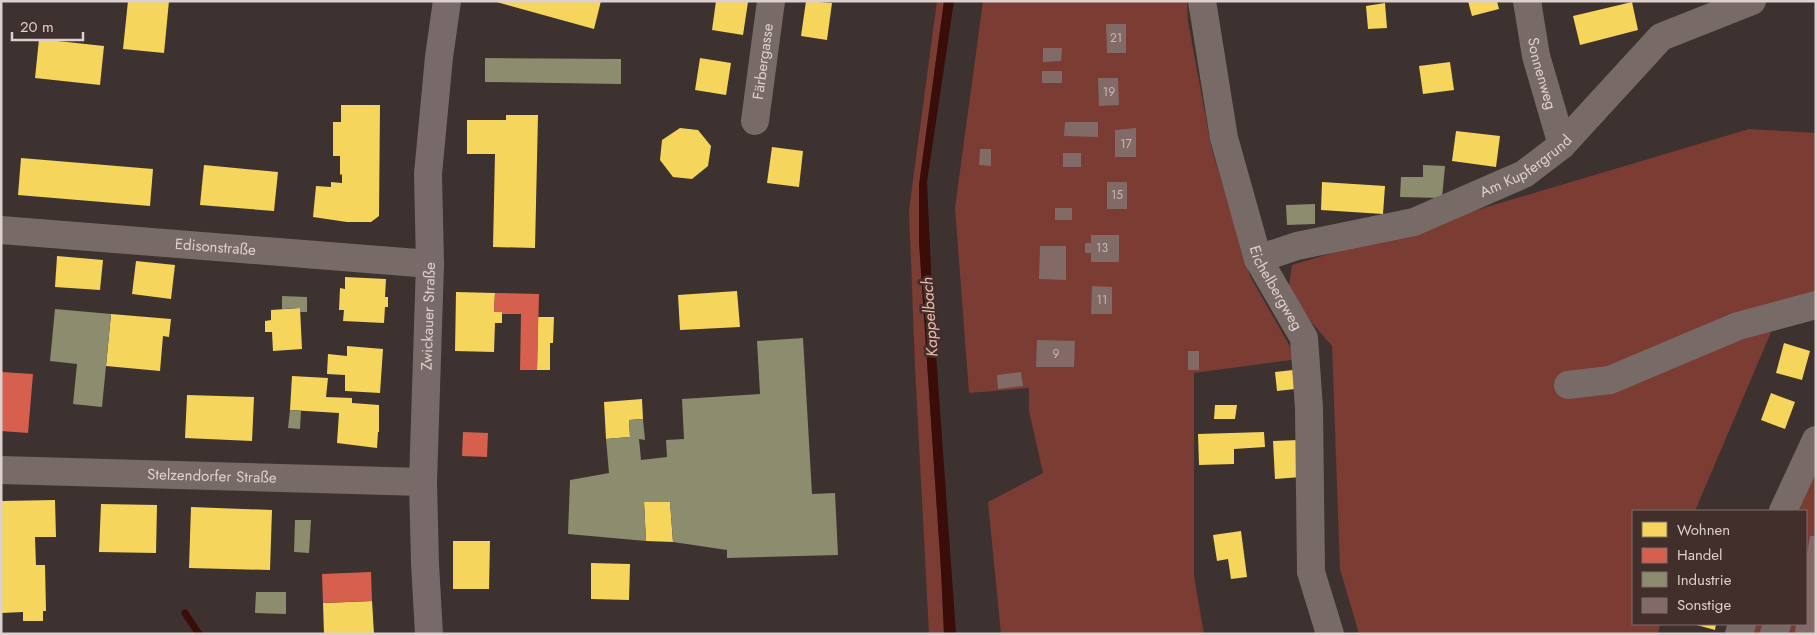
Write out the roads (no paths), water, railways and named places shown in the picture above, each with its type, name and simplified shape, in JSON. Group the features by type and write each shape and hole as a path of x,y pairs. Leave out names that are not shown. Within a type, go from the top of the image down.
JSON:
{"main road":[{"name":"Zwickauer Straße","path":"430,634 425,564 423,482 430,264 428,174 439,57 448,1"}],"street":[{"name":"Färbergasse","path":"755,121 771,1"},
{"name":"Eichelbergweg","path":"1202,1 1224,138 1258,259 1304,338 1309,408 1311,572 1330,634"},
{"name":"Sonnenweg","path":"1527,1 1536,56 1562,145"},
{"name":"Am Kupfergrund","path":"1258,259 1297,246 1414,222 1524,174 1562,145 1661,37 1752,1"},
{"name":"Edisonstraße","path":"1,230 430,264"},
{"path":"1568,385 1610,380 1738,326 1816,305"},
{"path":"1783,510 1816,440"},
{"name":"Stelzendorfer Straße","path":"1,470 423,482"}],"water":[{"name":"Kappelbach","path":"944,1 954,1 927,182 933,312 956,634 944,634 919,242 919,185"}],"waterway":[{"path":"185,613 199,634"}]}
